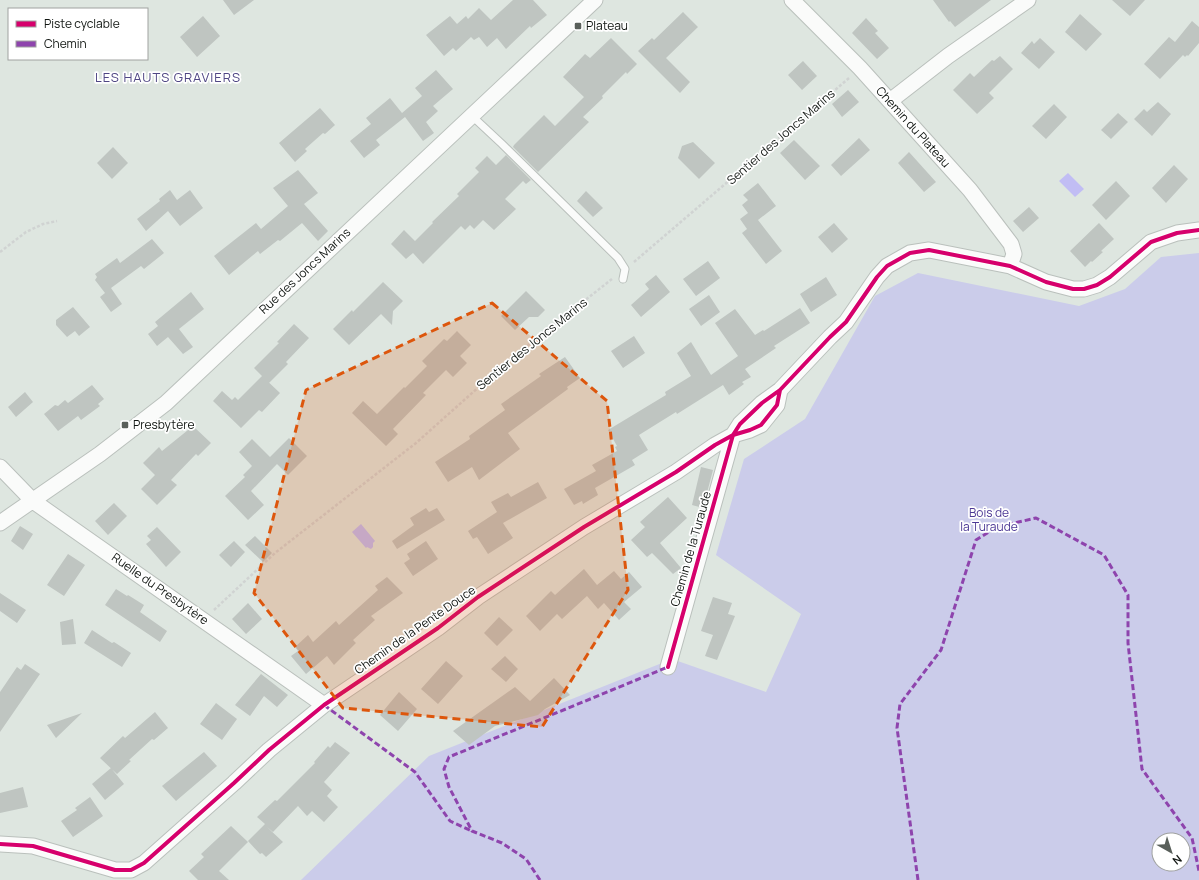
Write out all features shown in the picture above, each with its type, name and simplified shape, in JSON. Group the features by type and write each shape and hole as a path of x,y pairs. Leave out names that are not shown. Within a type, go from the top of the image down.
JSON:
{"street":[{"name":"Rue des Joncs Marins","path":"0,523 100,454 166,403 595,0"},
{"name":"Chemin du Plateau","path":"792,0 860,68 970,190 1011,244 1014,254 1010,266"},
{"path":"890,101 948,56 1028,0"},
{"name":"Chemin de la Turaude","path":"668,667 733,435 740,424 762,403 780,390 846,322 877,277 887,266 910,253 929,250 1010,266 1046,282 1073,289 1084,289 1097,285 1110,277 1151,242 1178,232 1199,230"},
{"name":"Chemin de la Pente Douce","path":"0,844 33,846 115,870 131,870 144,863 269,750 324,705 438,628 485,592 584,527 676,472 715,444 733,435"},
{"name":"Ruelle du Presbytère","path":"0,467 33,501 324,705"}],"lane":[{"path":"472,116 618,258 625,269 623,279"}],"path":[{"path":"0,252 26,232 43,224 57,221"}],"highlighted area":[{"path":"492,303 607,401 628,590 542,727 343,708 254,593 306,390"}],"green space":[{"name":"Bois de la Turaude","path":"1199,253 1199,880 301,880 429,756 672,659 766,692 801,614 716,555 744,459 805,419 875,296 918,273 1079,306 1125,289 1161,257"}],"shaded area":[{"path":"1068,173 1084,189 1075,197 1059,181"},
{"path":"361,524 375,541 371,549 366,548 352,532"}],"building":[{"path":"223,0 254,0 234,15"},
{"path":"513,0 533,0 547,15 531,28 530,26 506,49 497,38 487,47 479,37 474,40 471,37 456,51 453,48 444,56 426,35 450,16 457,24 466,16 468,19 479,8 491,20"},
{"path":"933,0 991,0 955,27 950,21 949,22"},
{"path":"1112,0 1145,0 1130,16"},
{"path":"683,12 698,27 666,58 690,82 680,93 638,51 652,38 654,40"},
{"path":"1080,14 1102,34 1086,51 1065,32"},
{"path":"203,16 220,36 197,57 180,37"},
{"path":"866,18 878,31 875,33 889,48 877,59 852,33"},
{"path":"1192,21 1199,27 1199,43 1188,56 1187,55 1185,57 1183,55 1160,79 1144,64 1169,37 1175,42"},
{"path":"611,38 637,64 627,74 626,72 602,96 603,98 583,117 589,122 538,172 513,147 514,145 544,115 555,126 584,97 563,77 585,54 590,58"},
{"path":"1040,38 1055,52 1039,69 1021,53 1032,41 1034,44"},
{"path":"1000,56 1013,69 989,93 994,98 977,114 953,90 970,73 974,77 992,60 994,61"},
{"path":"803,61 817,76 802,90 788,75"},
{"path":"436,70 453,89 433,106 438,111 426,122 434,133 423,141 405,117 376,140 380,145 364,158 350,141 371,124 366,118 390,98 402,113 422,96 415,88"},
{"path":"848,90 859,102 842,117 832,104"},
{"path":"1158,102 1171,114 1152,136 1134,119 1144,109 1147,112"},
{"path":"1054,104 1067,117 1046,139 1032,126"},
{"path":"320,108 335,125 325,134 323,133 305,149 307,151 295,162 279,143"},
{"path":"1118,113 1128,122 1111,139 1101,130"},
{"path":"859,138 870,150 841,176 831,165"},
{"path":"794,140 820,166 805,180 780,153"},
{"path":"693,142 715,163 699,179 678,158 682,146"},
{"path":"113,147 128,163 112,179 97,163"},
{"path":"909,152 936,182 924,192 898,163"},
{"path":"506,155 531,180 526,184 523,181 505,199 516,209 494,230 483,220 474,229 470,225 465,230 461,226 423,264 413,253 406,259 391,244 404,230 415,241 459,196 457,194 479,172 475,168 487,156 496,165"},
{"path":"1174,165 1188,179 1166,203 1152,188"},
{"path":"298,170 318,193 304,204 328,231 318,241 302,223 280,241 278,240 260,254 258,251 229,275 214,256 256,223 261,229 288,206 273,188"},
{"path":"1116,181 1130,196 1106,220 1092,205"},
{"path":"758,183 776,206 758,220 782,251 766,264 742,233 747,229 740,219 748,213 742,205 748,200 743,195"},
{"path":"170,190 177,200 190,190 203,208 180,226 168,211 146,231 137,219 160,201 159,199"},
{"path":"586,191 603,208 593,217 577,201"},
{"path":"1029,207 1039,218 1023,232 1013,221"},
{"path":"834,223 848,239 832,253 818,237"},
{"path":"1099,223 1114,239 1101,251 1103,252 1085,267 1070,251"},
{"path":"152,239 164,253 144,269 141,266 111,288 122,304 111,312 100,297 105,293 95,280 97,277 95,274 117,258 120,263"},
{"path":"708,261 720,278 696,296 683,279"},
{"path":"656,275 670,292 641,317 631,305 649,289 645,284"},
{"path":"826,277 837,295 811,312 800,294"},
{"path":"383,282 403,301 393,311 392,325 381,314 349,345 333,329 352,310 353,312"},
{"path":"526,291 545,310 538,317 529,317 515,330 501,316"},
{"path":"191,292 204,309 179,329 193,347 183,354 168,337 157,346 148,334 158,326 155,322"},
{"path":"709,295 720,312 701,326 689,309"},
{"path":"73,307 90,327 79,336 75,331 67,337 56,325 56,320"},
{"path":"800,308 810,323 774,346 776,348 745,369 751,377 742,382 744,384 729,395 723,385 677,414 676,412 639,435 648,450 632,460 635,465 595,488 598,495 583,504 582,501 574,505 564,489 596,471 592,465 617,451 615,447 617,446 608,430 666,395 665,392 691,376 677,353 691,342 711,375 738,356 715,323 735,309 755,335 763,330 764,331"},
{"path":"294,324 309,338 286,362 288,364 269,383 254,368 279,343 277,342"},
{"path":"457,331 471,345 460,356 467,363 453,377 446,370 423,393 426,395 393,429 398,434 386,446 352,413 363,401 377,414 427,366 422,361 444,339 447,341"},
{"path":"634,336 645,353 623,368 611,351"},
{"path":"565,357 580,378 567,387 568,389 508,433 520,449 479,480 472,467 448,482 435,462 470,439 469,436 505,410 501,404 541,376 539,374"},
{"path":"262,376 280,393 262,412 259,410 241,428 213,401 222,391 232,400 235,397 238,400"},
{"path":"92,385 104,399 98,404 100,406 81,420 78,416 58,431 44,414 55,405 58,406 65,400 68,403"},
{"path":"25,392 33,402 16,417 8,407"},
{"path":"193,426 211,443 198,456 196,454 171,480 177,485 157,505 141,489 155,475 143,463 159,447 162,451"},
{"path":"289,438 307,456 288,475 270,457"},
{"path":"252,439 277,464 251,491 264,505 248,520 225,496 245,477 243,475 252,466 239,452"},
{"path":"701,467 713,470 703,508 692,505"},
{"path":"538,482 547,498 503,523 513,538 488,554 477,537 473,539 468,531 497,512 491,502 508,493 511,497"},
{"path":"668,497 687,518 660,543 681,568 673,574 652,553 647,557 631,540 645,527 640,522"},
{"path":"114,503 127,516 108,535 95,521"},
{"path":"426,508 429,512 437,508 445,520 397,549 392,541 414,525 410,518"},
{"path":"20,526 33,534 23,550 11,541"},
{"path":"157,527 181,552 166,567 146,544 151,540 147,536"},
{"path":"255,536 272,553 263,562 245,545"},
{"path":"234,541 245,552 231,567 219,555"},
{"path":"426,541 438,559 413,576 404,563 410,559 407,554"},
{"path":"68,554 85,565 64,596 47,585"},
{"path":"584,569 597,585 614,571 621,579 629,572 642,587 624,602 631,609 619,620 604,603 598,609 587,596 562,619 557,614 540,631 526,616 551,591 555,595"},
{"path":"387,577 403,593 371,616 375,620 353,640 356,643 334,665 327,656 306,674 291,656 298,651 295,647 308,635 313,642 336,621 339,625 378,590 375,586"},
{"path":"116,589 144,605 140,612 167,631 160,642 105,605"},
{"path":"0,593 26,610 17,623 0,611"},
{"path":"713,597 732,603 728,614 735,616 717,660 705,656 713,635 701,631"},
{"path":"248,603 262,619 246,634 232,619"},
{"path":"499,617 513,630 497,646 484,633"},
{"path":"73,619 76,644 62,645 60,622"},
{"path":"92,630 131,653 122,667 84,643"},
{"path":"505,656 518,669 506,682 491,669"},
{"path":"446,661 463,676 438,704 421,689"},
{"path":"25,664 40,674 0,732 0,692 17,667 21,670"},
{"path":"261,674 288,695 277,707 264,696 250,716 235,705"},
{"path":"554,678 570,695 545,709 538,715 495,726 469,745 453,731 515,687 530,701"},
{"path":"399,692 417,709 398,731 380,715"},
{"path":"216,703 237,719 222,740 200,724"},
{"path":"155,712 168,728 154,740 152,739 129,760 131,761 117,774 100,758 123,736 125,738"},
{"path":"82,713 56,738 47,725"},
{"path":"335,742 350,753 324,782 332,790 327,796 338,807 324,822 312,811 307,816 298,806 273,832 267,827 283,842 266,857 262,853 260,854 248,841 265,824 257,817 275,800 277,801 315,763 314,762 328,746 330,748"},
{"path":"204,752 217,766 176,801 162,786"},
{"path":"111,768 124,784 105,800 92,784"},
{"path":"23,787 28,807 0,813 0,793"},
{"path":"90,797 103,816 73,837 61,821 77,810 75,808"},
{"path":"231,826 248,842 219,871 229,880 198,880 189,871 204,857 201,854"}],"marked path":[{"path":"918,880 897,728 900,704 941,650 976,540 997,527 1036,518 1104,555 1128,595 1128,643 1142,769 1192,838 1199,871"},
{"path":"540,880 526,859 502,843 472,831 449,787 444,769 449,757 668,667"},
{"path":"324,705 415,772 450,821 472,831"}],"cycle path":[{"path":"668,667 733,435 740,424 762,403 780,390 846,322 877,277 887,266 910,253 929,250 1010,266 1046,282 1073,289 1084,289 1097,285 1110,277 1151,242 1177,233 1199,230"},
{"path":"0,844 33,846 115,870 131,870 144,863 269,750 324,705 438,628 478,597 584,527 676,472 715,445 733,435 761,425 777,405 780,390"}],"place":[{"name":"Plateau","path":"578,26"},
{"name":"Presbytère","path":"125,425"}],"district":[{"name":"LES HAUTS GRAVIERS","path":"168,77"}]}
